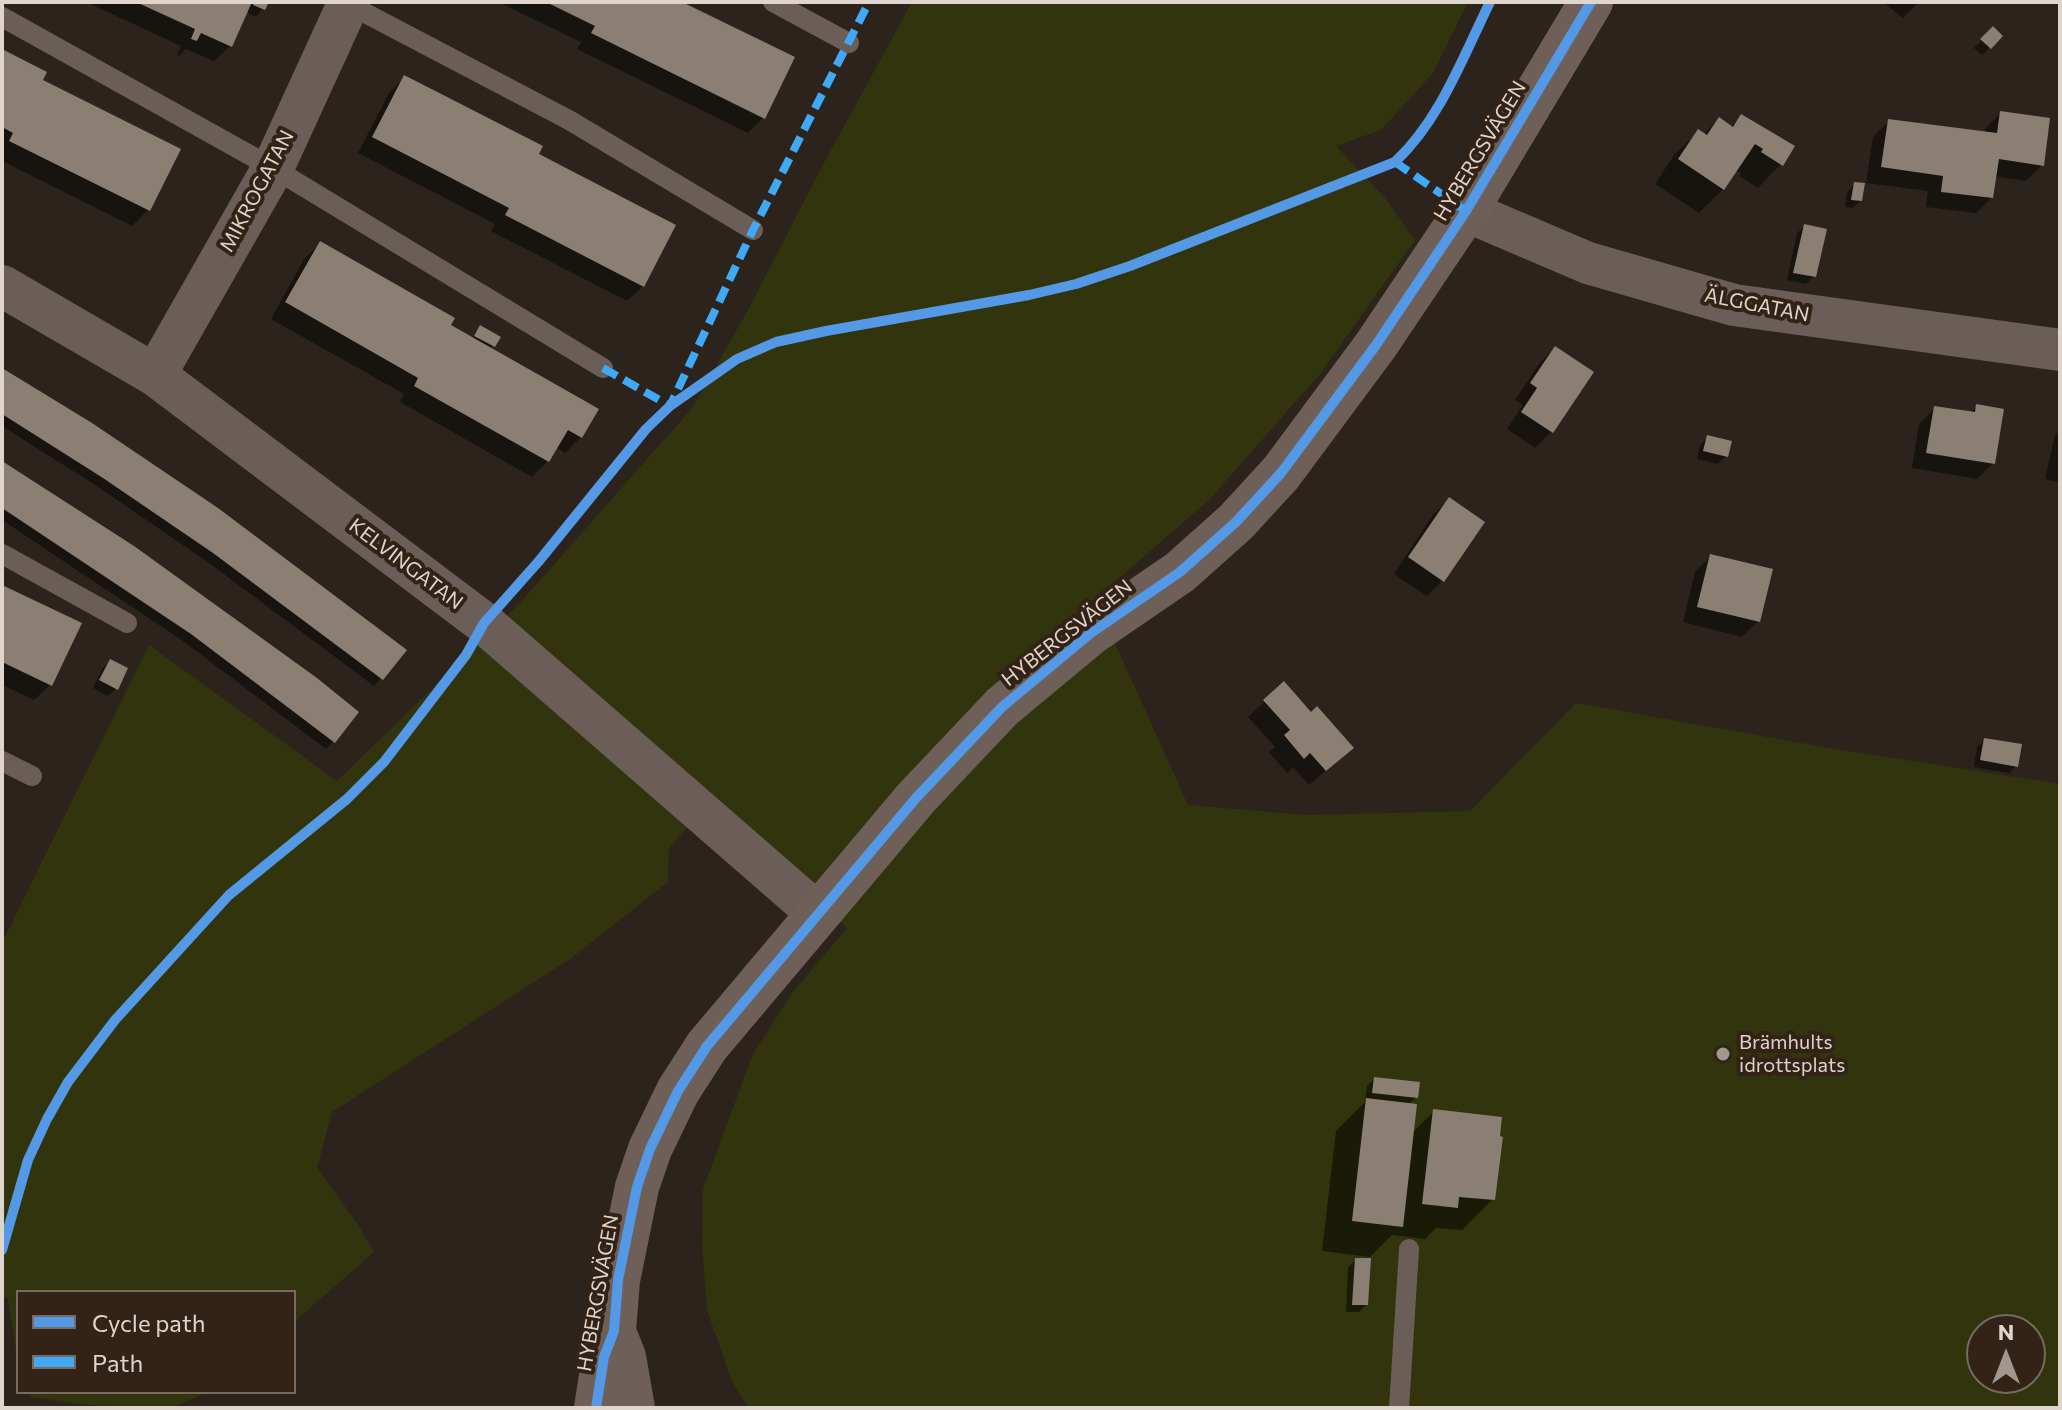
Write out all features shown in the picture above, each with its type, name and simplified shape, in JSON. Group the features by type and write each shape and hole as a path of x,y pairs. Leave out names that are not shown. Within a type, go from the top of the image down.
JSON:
{"street":[{"name":"HYBERGSVÄGEN","path":"596,1408 604,1357 614,1331 618,1280 637,1187 650,1149 678,1091 707,1046 916,798 1002,707 1091,633 1180,572 1245,513 1281,473 1360,367 1466,211 1591,2"},
{"name":"MIKROGATAN","path":"155,375 273,168 347,3"},
{"name":"ÄLGGATAN","path":"1466,211 1588,263 1734,305 2060,350"},
{"name":"KELVINGATAN","path":"2,286 155,375 484,623 817,913"},
{"name":"HYBERGSVÄGEN","path":"614,1331 624,1357 633,1408"}],"lane":[{"path":"773,2 849,43"},
{"path":"347,3 569,120 753,230"},
{"path":"2,17 273,168 603,368"},
{"path":"2,554 127,623"},
{"path":"2,761 32,776"},
{"path":"1399,1408 1409,1249"}],"shaded area":[{"path":"912,2 1468,2 1433,73 1381,130 1336,146 1385,198 1415,240 1320,374 1209,500 1095,599 1188,805 1306,815 1470,811 1576,703 1835,749 2060,784 2060,1408 749,1408 733,1384 707,1310 702,1244 703,1189 753,1054 793,992 847,928 710,800 669,848 668,882 570,959 332,1112 317,1168 374,1252 296,1320 296,1290 16,1290 16,1350 8,1299 2,1295 2,943 149,645 337,781 520,603 693,407"},
{"path":"30,1394 203,1394 171,1408 88,1405 31,1397"}],"building":[{"path":"136,2 252,2 232,47 201,33 197,41 191,39 195,29"},
{"path":"254,2 269,2 265,10 253,5"},
{"path":"546,2 682,2 795,57 765,119 591,33 595,26"},
{"path":"1993,26 2003,36 1991,49 1980,39"},
{"path":"2,49 47,72 43,80 181,149 150,211 9,141 13,133 2,127"},
{"path":"404,75 543,146 539,154 676,225 644,287 505,215 509,208 372,137"},
{"path":"2000,111 2050,118 2044,166 1999,159 1993,198 1941,192 1943,176 1881,167 1888,119 1997,133"},
{"path":"1741,114 1795,146 1783,166 1761,152 1763,149 1755,144 1724,190 1678,159 1698,129 1707,135 1719,117 1733,127"},
{"path":"1854,182 1865,183 1862,201 1851,200"},
{"path":"1804,224 1827,229 1816,277 1793,273"},
{"path":"320,241 455,318 451,325 599,409 582,438 568,430 549,462 414,386 418,378 285,302"},
{"path":"480,325 501,337 495,347 474,336"},
{"path":"1555,346 1594,372 1553,433 1521,412 1537,388 1530,383"},
{"path":"2,368 92,423 218,508 407,650 383,680 213,553 2,414"},
{"path":"1976,404 2004,409 1995,464 1926,453 1934,406 1975,412"},
{"path":"1707,435 1732,441 1728,457 1703,451"},
{"path":"2,461 134,546 317,678 359,712 335,743 191,634 2,508"},
{"path":"1449,497 1485,522 1444,582 1408,557"},
{"path":"1710,554 1773,569 1760,622 1697,607"},
{"path":"2,585 82,623 52,686 2,662"},
{"path":"110,659 128,668 118,690 99,680"},
{"path":"1284,681 1311,712 1317,706 1354,748 1326,771 1310,753 1304,759 1284,735 1290,730 1263,700"},
{"path":"1984,738 2022,744 2018,767 1980,760"},
{"path":"1374,1077 1420,1082 1418,1098 1372,1093"},
{"path":"1366,1098 1417,1104 1403,1227 1352,1221"},
{"path":"1433,1109 1502,1117 1500,1136 1503,1137 1495,1200 1459,1197 1458,1208 1422,1204"},
{"path":"1355,1258 1371,1258 1368,1305 1352,1305"}],"marked path":[{"path":"603,368 670,406 753,230 869,2"},
{"path":"1395,162 1466,211"}],"cycle path":[{"path":"2,1250 28,1160 47,1119 68,1082 115,1020 229,895 347,799 384,762 466,655 484,623 539,561 646,429 670,406 737,359 776,342 1076,284 1130,266 1395,162 1438,107 1490,2"},
{"path":"596,1408 604,1357 614,1331 618,1280 637,1187 650,1149 678,1091 707,1046 916,798 1002,707 1091,633 1180,572 1236,522 1281,473 1376,345 1466,211 1591,2"}],"place":[{"name":"Brämhults idrottsplats","path":"1723,1054"}]}
